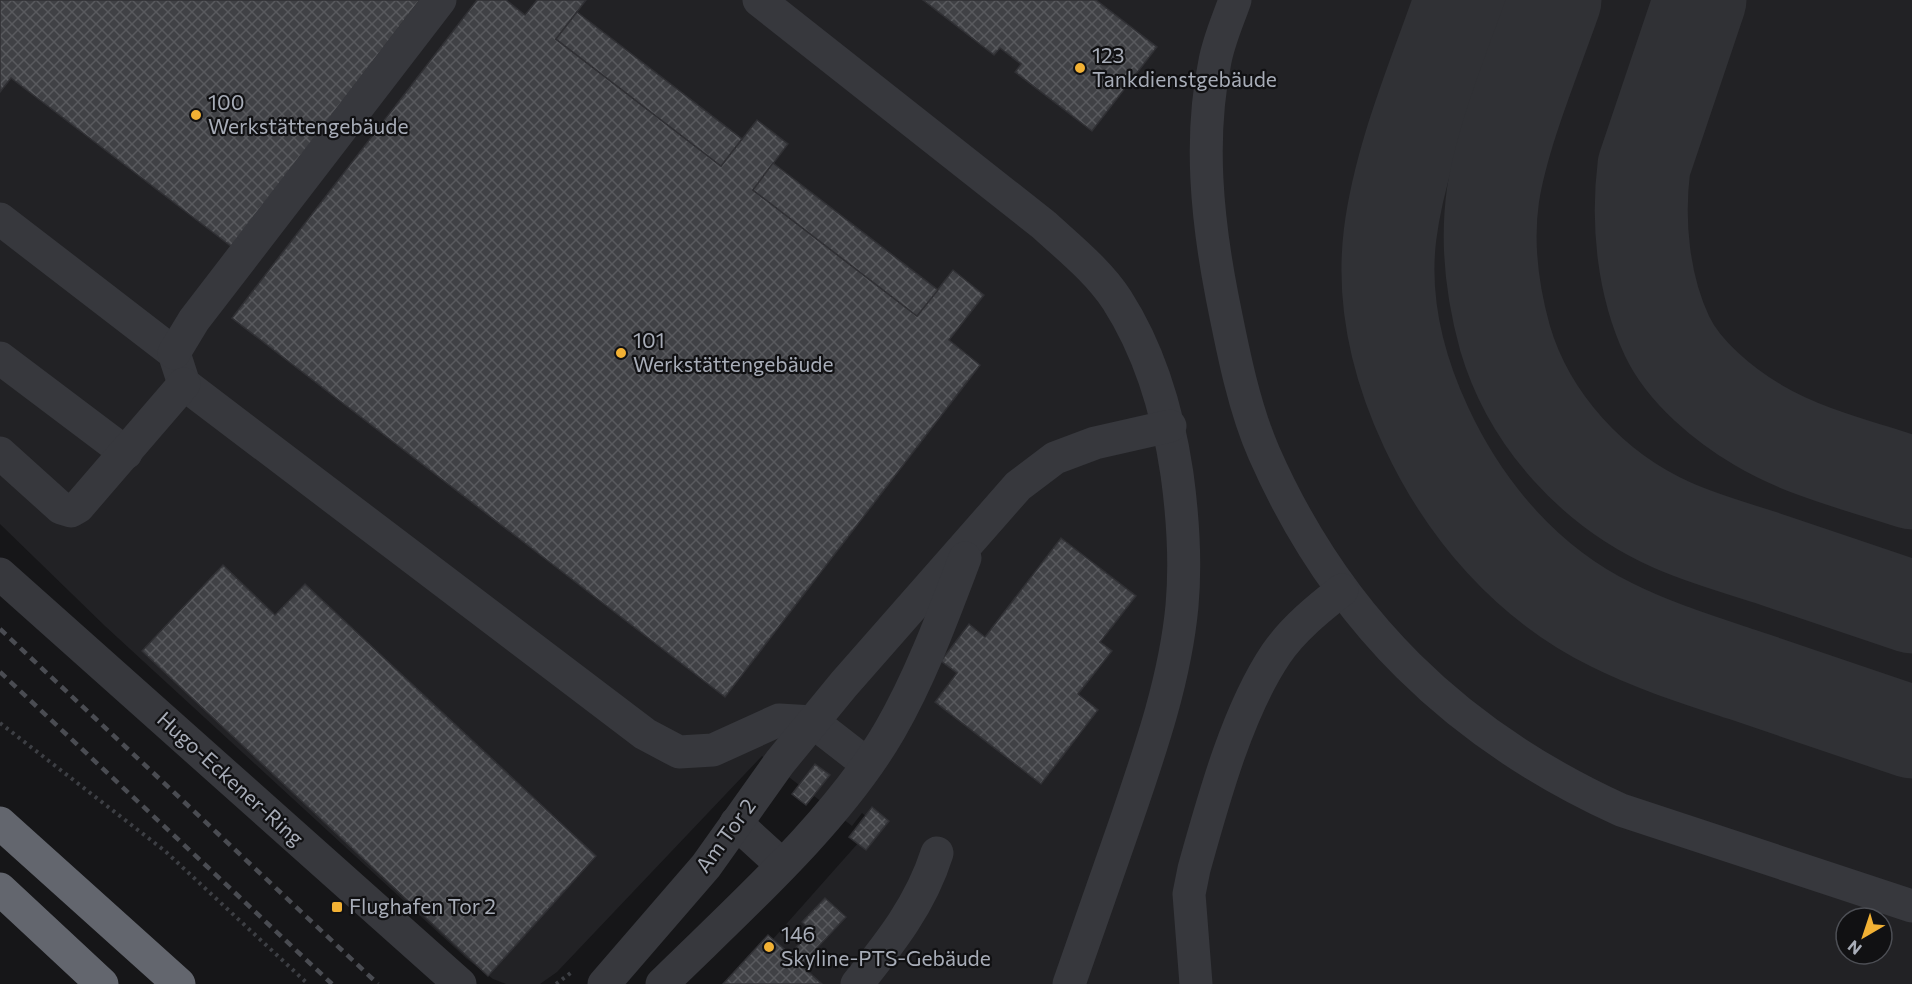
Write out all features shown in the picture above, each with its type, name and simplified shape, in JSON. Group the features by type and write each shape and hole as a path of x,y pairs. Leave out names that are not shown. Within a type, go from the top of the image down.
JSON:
{"highway":[{"path":"0,823 179,984"},
{"path":"0,889 102,984"}],"street":[{"path":"174,352 194,320 440,0"},
{"path":"759,0 1035,218 1082,259 1116,298 1139,340 1157,384 1170,426 1183,513 1182,606 1170,676 1155,736 1069,984"},
{"path":"1229,3 1215,58 1207,121 1210,236 1239,372 1263,451 1302,529 1342,590 1409,669 1516,755 1575,789 1621,810 1912,906"},
{"path":"0,219 174,352 184,384 645,735 680,752 713,750 779,720 813,722 867,764"},
{"path":"0,358 126,453"},
{"path":"0,453 61,508 70,511 78,507 184,384"},
{"name":"Am Tor 2","path":"604,984 706,866 736,823 844,684 973,540 1018,486 1055,458 1095,443 1170,426"},
{"path":"662,984 782,865 831,810 867,764 890,730 937,634 973,540"},
{"name":"Hugo-Eckener-Ring","path":"0,574 460,984"},
{"path":"1196,984 1190,894 1194,868 1244,716 1276,653 1314,612 1342,590"},
{"path":"736,823 782,865"},
{"path":"857,984 893,939 919,900 938,853"}],"path":[{"path":"0,723 165,851 308,984"}],"shaded area":[{"path":"0,0 1912,0 1912,984 723,984 768,935 773,939 875,824 862,813 852,826 814,796 806,805 792,794 799,785 762,756 557,972 540,984 506,984 493,979 467,959 105,626 0,524"}],"building":[{"name":"100 Werkstättengebäude","path":"0,0 420,0 232,247 11,78 0,92"},
{"name":"101 Werkstättengebäude","path":"477,0 506,0 525,15 537,0 586,0 556,39 721,166 757,120 788,144 753,190 917,316 953,270 984,295 949,340 980,365 725,697 232,318"},
{"name":"123 Tankdienstgebäude","path":"923,0 1096,0 1157,47 1092,131 1015,72 1021,64 1000,48 994,55"},
{"path":"577,12 742,139 721,166 556,39"},
{"path":"773,163 938,290 917,316 753,190"},
{"path":"1061,538 1136,596 1100,642 1112,651 1078,694 1098,710 1041,784 935,702 957,673 941,661 969,624 985,637"},
{"path":"223,565 275,615 305,584 596,856 488,976 142,651"},
{"path":"815,764 830,775 806,805 792,794"},
{"path":"872,807 889,821 866,850 849,837"},
{"name":"146 Skyline-PTS-Gebäude","path":"825,898 846,917 801,965 822,984 723,984 768,935 790,954 811,931 802,922"}],"taxiway":[{"path":"1461,0 1410,146 1395,205 1388,260 1390,309 1394,334 1407,381 1426,427 1460,488 1502,542 1527,566 1553,589 1612,625 1677,652 1912,732"},
{"path":"1555,0 1504,147 1491,213 1490,249 1497,303 1505,338 1530,397 1568,449 1616,493 1643,510 1696,535 1912,607"},
{"path":"1700,0 1644,166 1641,209 1644,253 1652,296 1667,336 1694,375 1719,398 1758,425 1814,451 1912,483"}],"railway":[{"path":"0,629 378,984"},
{"path":"0,672 332,984"}],"place":[{"name":"123 Tankdienstgebäude","path":"1080,68"},
{"name":"100 Werkstättengebäude","path":"196,115"},
{"name":"101 Werkstättengebäude","path":"621,353"},
{"name":"Flughafen Tor 2","path":"337,907"},
{"name":"146 Skyline-PTS-Gebäude","path":"769,947"}]}
